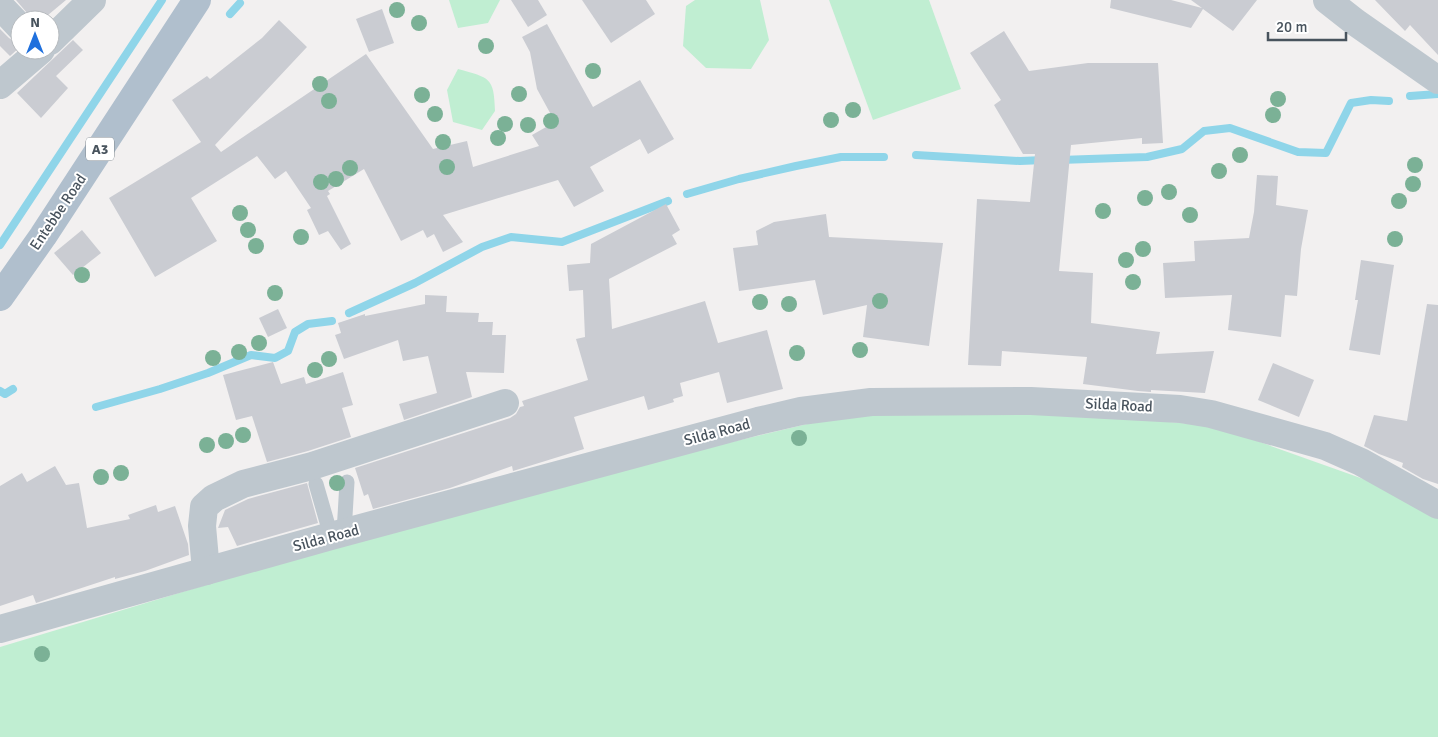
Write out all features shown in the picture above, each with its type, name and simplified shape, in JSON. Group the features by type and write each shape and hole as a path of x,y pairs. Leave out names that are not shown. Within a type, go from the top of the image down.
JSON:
{"main road":[{"name":"Entebbe Road","path":"0,297 43,236 197,0"}],"street":[{"path":"60,31 92,0"},
{"path":"1327,0 1438,80"},
{"path":"0,6 10,16"},
{"path":"0,85 29,60"},
{"name":"Silda Road","path":"0,628 758,421 801,411 872,402 1031,401 1180,409 1211,414 1325,446 1346,454 1438,505"},
{"path":"206,571 202,526 204,507 214,498 243,484 312,466 505,403"}],"lane":[{"path":"337,535 347,482"},
{"path":"316,484 337,535"}],"green space":[{"path":"449,0 500,0 488,23 458,28"},
{"path":"695,0 760,0 769,40 751,69 706,68 683,46 686,6"},
{"path":"829,0 929,0 961,89 873,120"},
{"path":"458,69 484,77 491,85 495,111 482,130 453,122 447,90"},
{"path":"891,408 1021,409 1215,426 1369,481 1438,518 1438,737 0,737 0,647 378,533 611,471 824,420"}],"building":[{"path":"16,0 66,0 54,10 24,10"},
{"path":"511,0 538,0 547,15 528,27"},
{"path":"582,0 646,0 655,14 611,43"},
{"path":"1111,0 1171,0 1202,8 1191,0 1257,0 1233,31 1203,9 1191,28 1110,8"},
{"path":"1375,0 1438,0 1438,55 1410,25 1405,31"},
{"path":"382,9 394,43 369,52 356,19"},
{"path":"279,20 307,47 215,145 221,152 366,54 433,149 467,141 473,167 539,146 532,135 555,122 537,89 530,52 522,37 547,24 593,107 640,80 674,139 648,154 640,139 590,167 604,191 574,207 558,180 443,215 463,242 443,252 434,234 427,238 423,230 401,241 364,169 328,191 330,194 327,196 351,244 341,250 328,231 319,235 307,210 311,208 286,171 275,179 257,156 191,198 217,241 155,277 109,198 201,142 172,100 207,76 210,79 262,38"},
{"path":"0,29 10,39 10,56 0,46"},
{"path":"1004,31 1029,71 1088,63 1158,63 1163,143 1142,144 1142,138 1071,145 1059,271 1093,273 1091,323 1160,332 1156,354 1214,351 1205,393 1151,390 1151,392 1083,384 1087,357 1002,351 1001,366 968,365 977,199 1030,202 1035,154 1023,154 994,105 1001,100 970,53"},
{"path":"73,40 83,50 56,76 68,88 41,118 17,93 52,60 60,60 60,52"},
{"path":"1257,175 1278,176 1276,205 1308,210 1301,249 1297,296 1285,295 1281,337 1228,330 1232,295 1165,298 1163,263 1195,261 1194,241 1249,238 1254,212"},
{"path":"666,204 680,230 672,235 677,244 609,279 612,329 705,301 718,343 767,330 783,389 727,403 719,372 680,383 683,396 673,399 674,402 648,410 644,396 574,417 584,449 513,471 512,466 450,488 373,509 368,494 364,496 355,468 510,418 516,414 520,407 524,406 522,401 588,380 576,339 585,337 583,290 569,291 567,265 590,263 591,244"},
{"path":"826,214 829,237 943,243 929,346 863,337 867,305 823,315 815,280 739,291 733,248 758,245 756,231 774,222"},
{"path":"82,230 101,253 73,275 54,253"},
{"path":"1361,260 1394,265 1380,355 1349,350 1358,300 1355,300"},
{"path":"425,295 447,296 446,312 479,313 478,322 493,322 492,335 506,335 504,373 466,372 472,397 404,420 399,404 437,393 428,356 403,361 398,340 344,359 335,335 341,333 338,323 365,314 365,316 425,304"},
{"path":"1427,304 1438,305 1438,484 1423,479 1402,467 1403,463 1364,446 1374,415 1407,421"},
{"path":"278,309 287,328 268,337 259,318"},
{"path":"273,362 281,384 304,377 306,384 343,372 353,405 342,408 351,437 267,462 252,416 236,420 223,375"},
{"path":"1273,363 1314,380 1299,417 1258,400"},
{"path":"55,466 66,485 79,483 87,528 130,519 128,515 156,505 158,512 175,506 188,544 189,555 145,571 115,579 115,577 36,603 33,595 0,606 0,486 22,473 27,482"},
{"path":"307,483 318,523 237,546 228,527 218,528 225,510 248,499"}],"waterway":[{"path":"0,245 162,0"},
{"path":"230,14 240,3"},
{"path":"1410,96 1438,94"},
{"path":"1060,160 1147,157 1182,149 1204,131 1230,128 1298,152 1326,153 1351,103 1371,100 1389,101"},
{"path":"916,155 1020,161 1044,160"},
{"path":"687,194 739,179 841,157 884,157"},
{"path":"349,313 415,283 482,247 511,237 562,242 668,201"},
{"path":"96,407 208,373 251,355 275,358 288,351 295,332 308,324 332,321"},
{"path":"0,391 5,394 13,389"}]}
